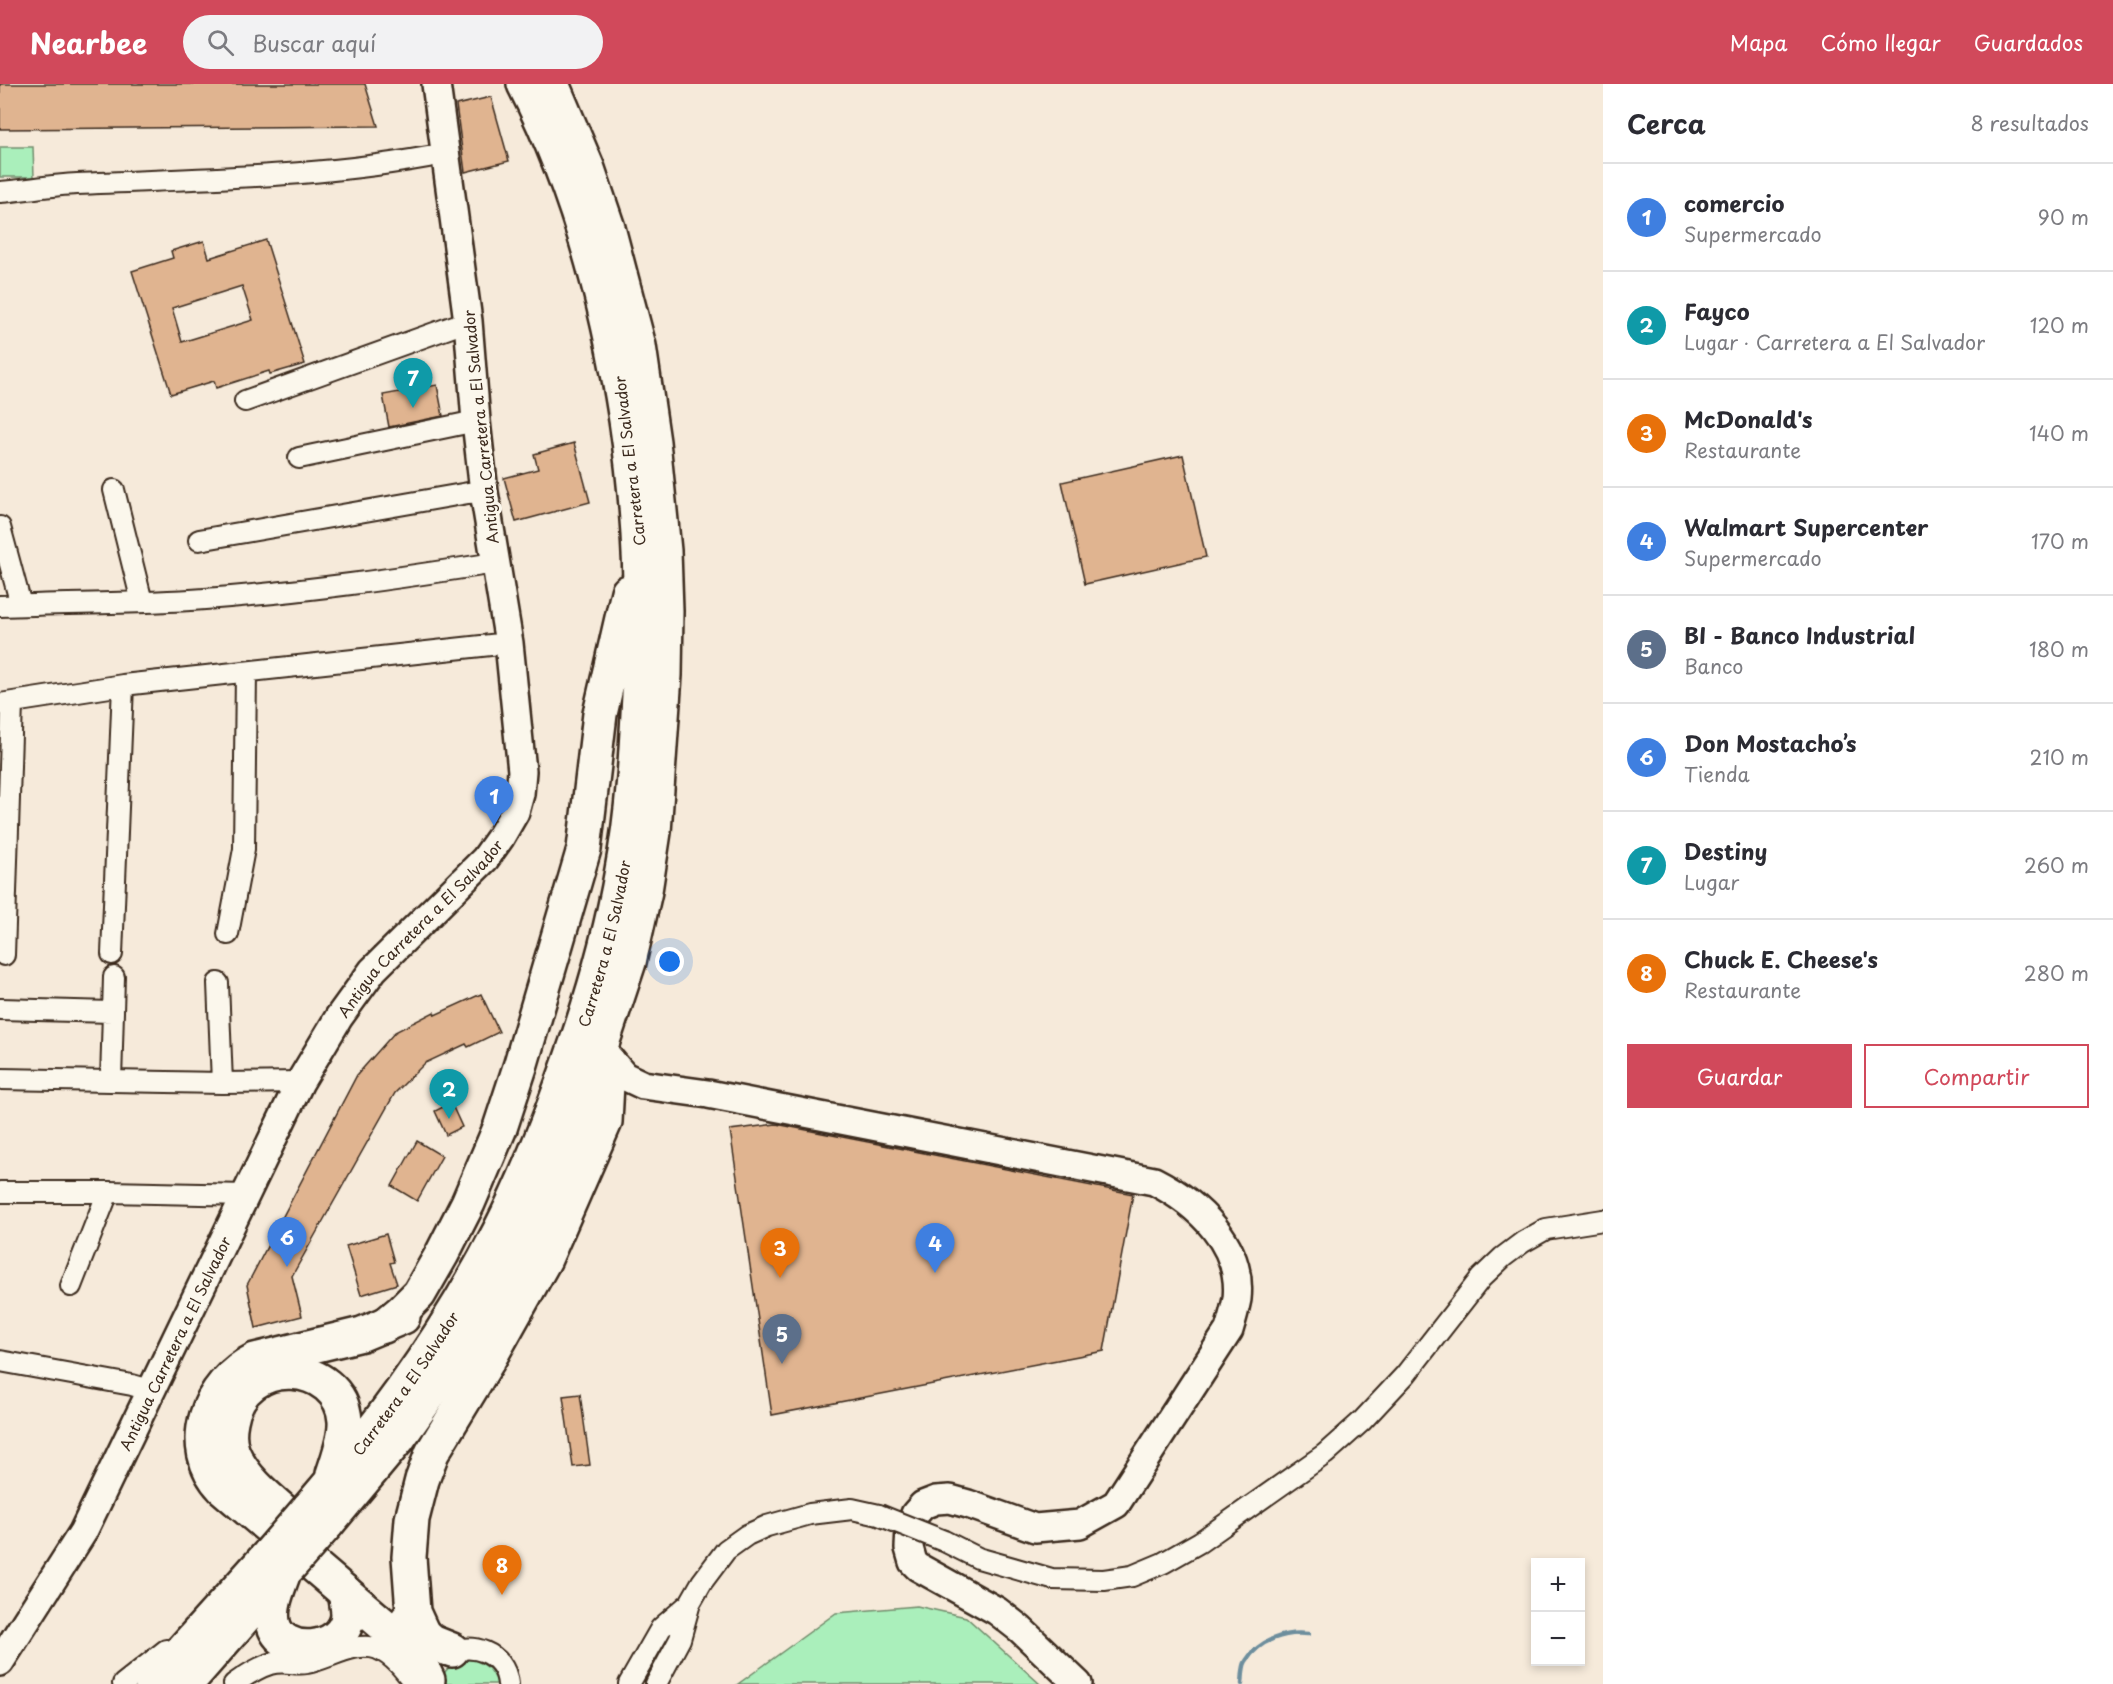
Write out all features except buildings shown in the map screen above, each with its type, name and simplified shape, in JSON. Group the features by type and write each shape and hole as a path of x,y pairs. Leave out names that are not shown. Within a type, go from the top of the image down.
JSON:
{"highway":[{"name":"Carretera a El Salvador","path":"317,1516 330,1484 398,1397 476,1272 515,1200 554,1108 589,1005 617,897 631,813 641,652 640,543 632,456 615,349 600,286 568,184 524,84"},
{"name":"Carretera a El Salvador","path":"186,1684 205,1670 317,1516 398,1439 480,1323 541,1216 559,1174 608,1043 638,924 654,832 665,675 664,550 653,442 639,346 608,228 588,169 552,84"},
{"path":"384,1326 418,1293 442,1254 468,1203 500,1128 520,1067 584,849 600,714 640,543"},
{"path":"423,1634 413,1612 409,1557 412,1519 422,1480 432,1453 545,1258 601,1131 608,1080 608,1043"},
{"path":"424,1683 414,1651 223,1488 212,1476 204,1448 204,1427 210,1405 218,1390 245,1365 255,1360 362,1334 384,1326 426,1306 476,1272"},
{"path":"330,1484 340,1453 345,1422 342,1406 331,1390 317,1378 297,1372 277,1372 255,1381 239,1396 229,1432 232,1451 245,1474 272,1501 423,1634 441,1647 452,1650"},
{"path":"398,1439 461,1406"},
{"name":"Carretera a El Salvador","path":"152,1684 212,1617 281,1564"},
{"path":"281,1564 273,1610 273,1624 279,1635 289,1642 302,1647 327,1644 345,1627 348,1615 345,1592"}],"street":[{"name":"Antigua Carretera a El Salvador","path":"0,1662 82,1532 247,1196 300,1082 339,1017 373,970 485,859 515,812 520,794 522,771 509,643 484,492 468,321 432,157 436,84"},
{"path":"0,192 73,184 299,174 432,157"},
{"path":"245,401 468,321"},
{"path":"299,458 476,421"},
{"path":"114,490 142,602"},
{"path":"199,540 484,492"},
{"path":"0,527 21,605"},
{"path":"0,606 142,602 243,596 358,584 495,563"},
{"path":"4,955 6,704 123,686 509,643"},
{"path":"228,934 244,849 246,672"},
{"path":"112,954 123,686"},
{"path":"111,1081 114,977"},
{"path":"218,983 222,1083"},
{"path":"0,1009 112,1012"},
{"path":"608,1043 624,1076 643,1085 719,1096 1154,1181 1175,1192 1215,1227 1230,1255 1237,1281 1237,1298 1229,1330 1116,1504 1080,1524 1035,1528 951,1499 936,1500 923,1505 915,1514 910,1527 909,1548 913,1562 918,1567 997,1611 1020,1629 1078,1684"},
{"path":"0,1079 300,1082"},
{"path":"606,1105 643,1085"},
{"path":"71,1286 108,1191"},
{"path":"1,1194 108,1191 247,1196"},
{"path":"656,1684 680,1639 690,1603 702,1582 726,1550 747,1535 767,1526 810,1514 852,1509 879,1515 944,1541 978,1558 1052,1579 1104,1580 1132,1576 1163,1563 1200,1542 1315,1461 1362,1421 1406,1374 1481,1278 1503,1257 1546,1229 1603,1220"},
{"path":"0,1361 150,1390"},
{"path":"629,1684 661,1628 690,1603"},
{"path":"123,1684 212,1617"},
{"path":"234,1684 272,1663 283,1661 304,1663 358,1647 368,1647 388,1654 424,1683 436,1662 452,1650 475,1648 487,1652 496,1659 504,1668 508,1684"}],"green space":[{"path":"0,147 33,147 34,177 0,177"},
{"path":"917,1606 966,1617 1040,1684 738,1684 836,1613"},
{"path":"464,1659 476,1661 489,1669 497,1684 440,1684 448,1668"}],"waterway":[{"path":"1242,1684 1245,1663 1258,1648 1274,1638 1291,1634 1308,1634"}],"place":[{"name":"Destiny","path":"413,408"},
{"name":"comercio","path":"494,826"},
{"name":"Fayco","path":"449,1119"},
{"name":"Don Mostacho’s","path":"287,1267"},
{"name":"Walmart Supercenter","path":"935,1273"},
{"name":"McDonald's","path":"780,1278"},
{"name":"BI - Banco Industrial","path":"782,1364"},
{"name":"Chuck E. Cheese's","path":"502,1595"}]}
